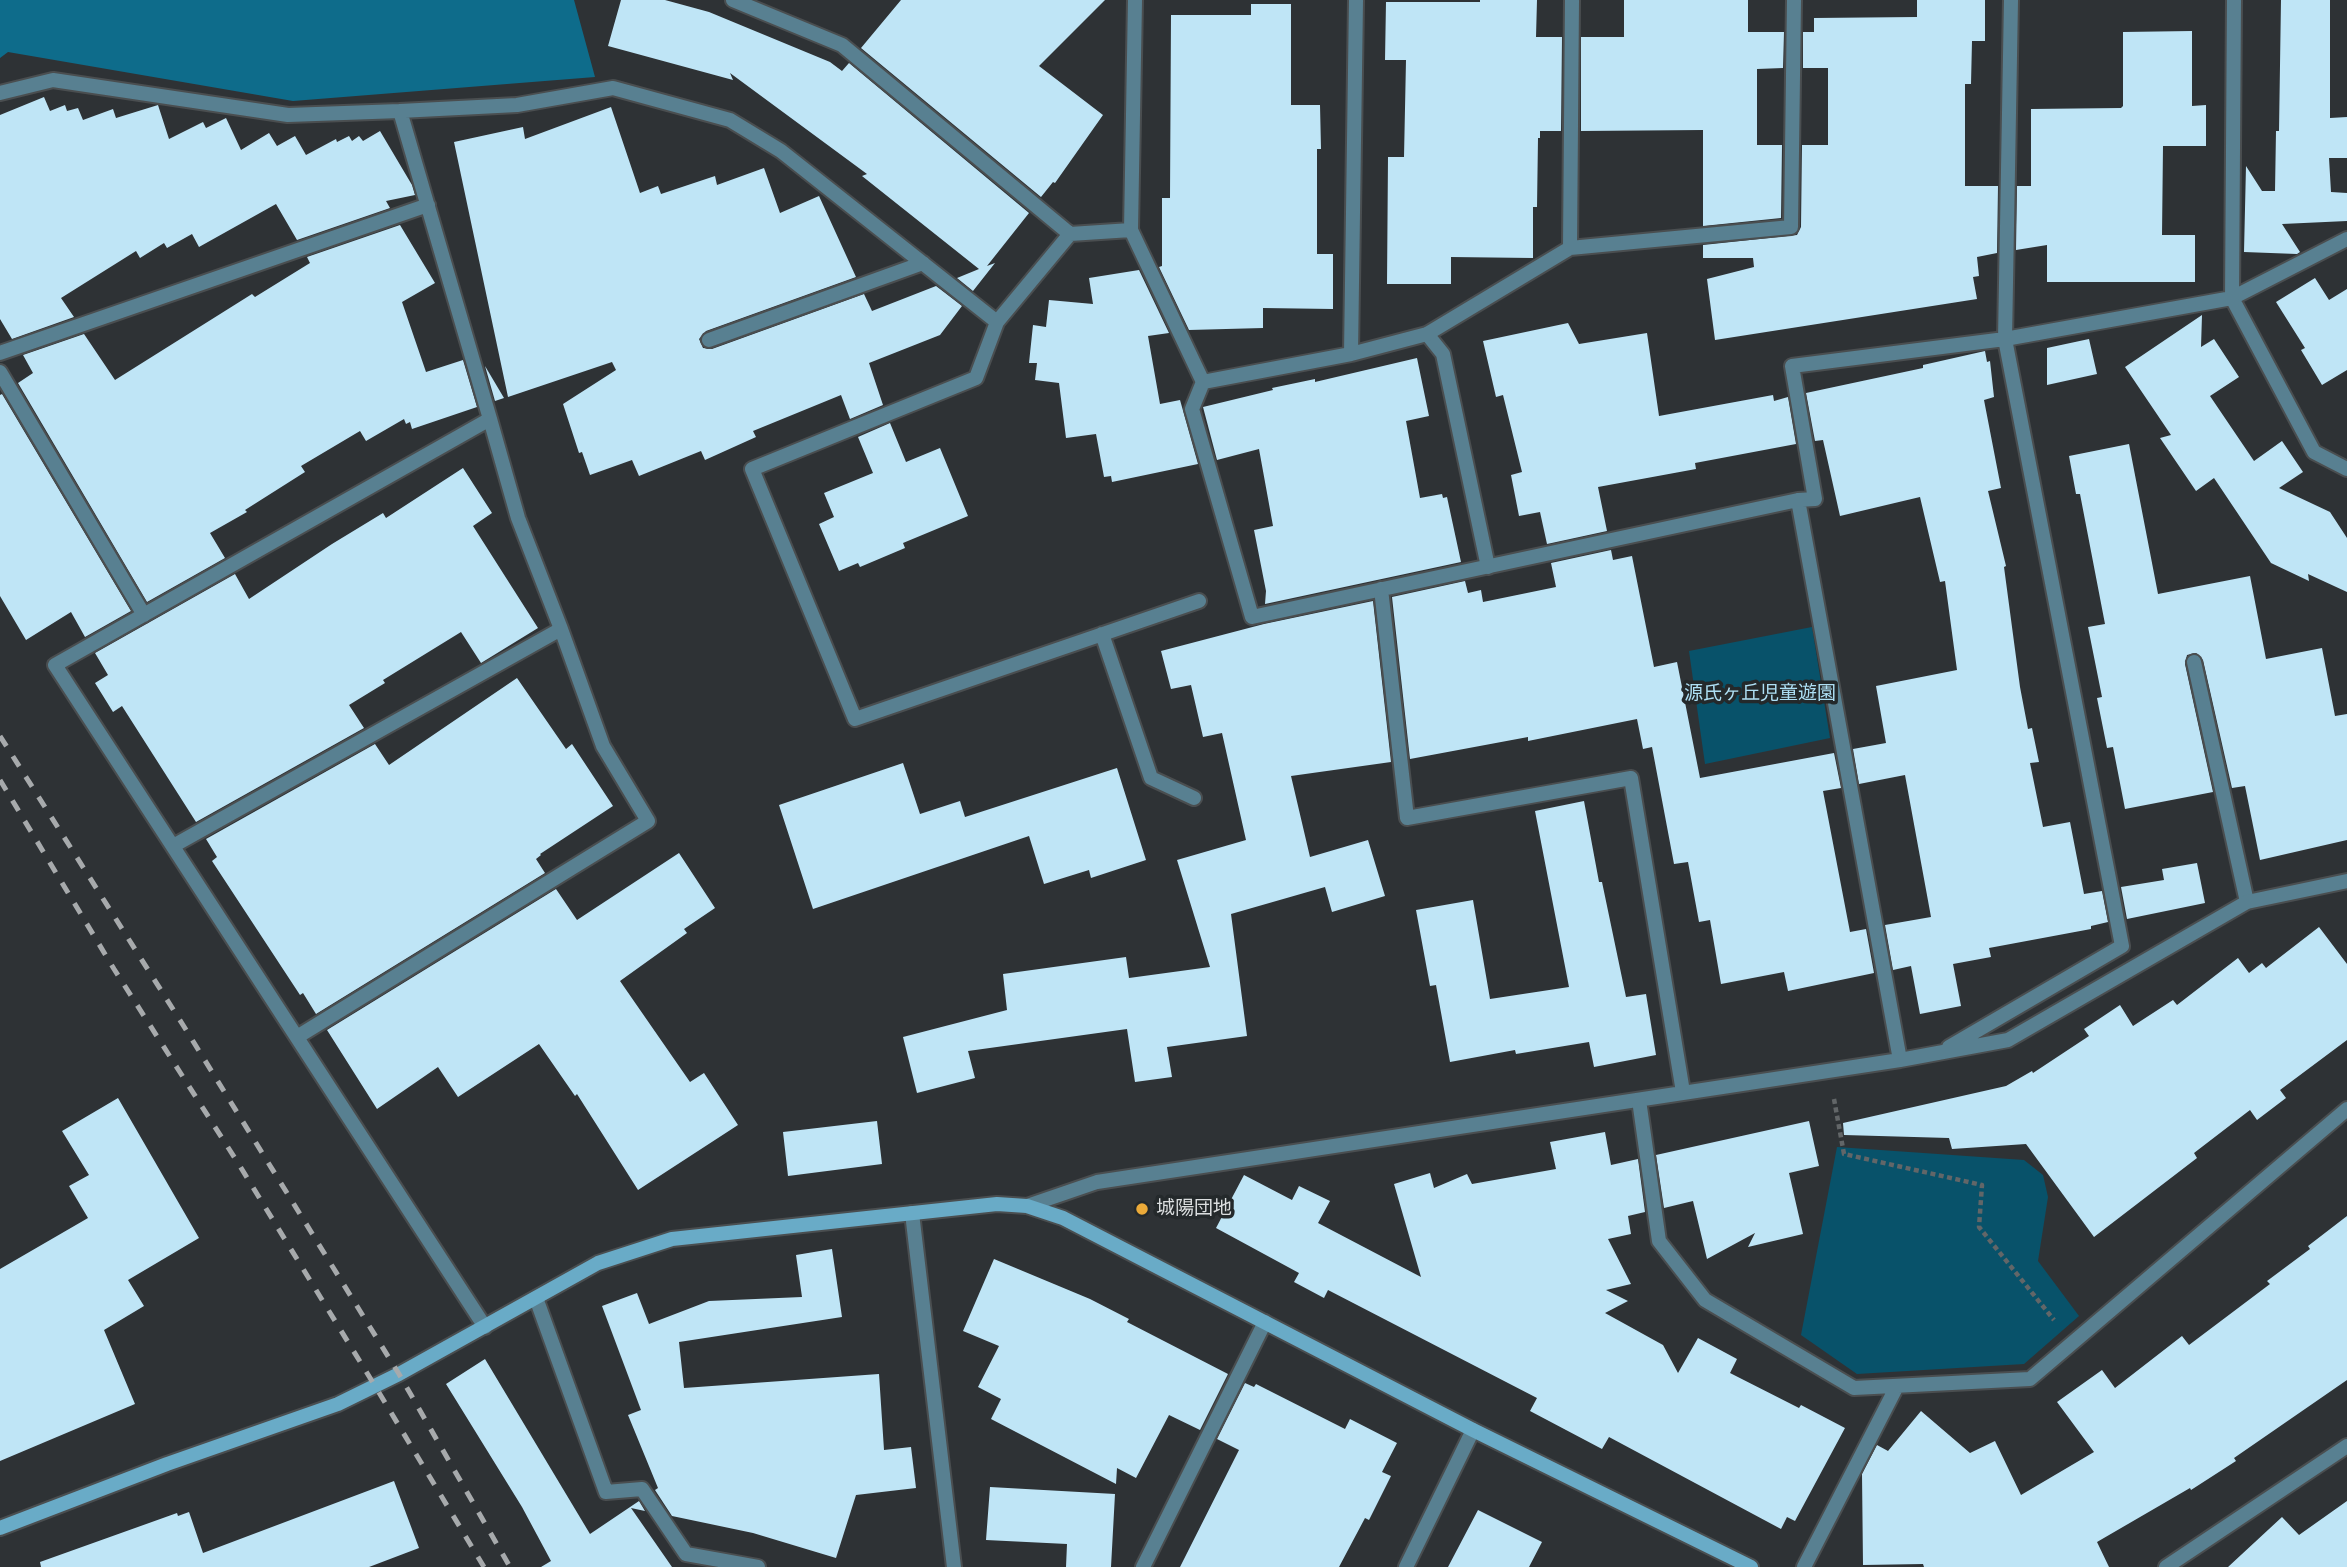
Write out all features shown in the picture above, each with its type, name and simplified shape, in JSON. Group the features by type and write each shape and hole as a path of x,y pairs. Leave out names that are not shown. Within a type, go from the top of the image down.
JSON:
{"street":[{"path":"733,0 842,45 1070,234 1131,230"},
{"path":"1350,354 1356,0"},
{"path":"1570,248 1572,0"},
{"path":"1203,382 1350,354 1427,334 1570,248 1791,227 1794,0"},
{"path":"1940,1052 2122,946 2005,339 2011,0"},
{"path":"2234,0 2232,298 2315,452 2347,469"},
{"path":"1133,1 1131,230 1203,382 1192,410 1252,618 1798,500 1815,499 1792,366 2005,339 2232,298 2347,239"},
{"path":"0,93 53,80 288,115 517,104 613,88 730,120 781,151 997,322"},
{"path":"297,1037 648,821 603,746 518,518 400,111"},
{"path":"0,353 428,205"},
{"path":"1070,234 997,322 976,378 752,470 855,719 1199,601"},
{"path":"709,340 923,263"},
{"path":"1427,334 1443,354 1488,567"},
{"path":"0,372 144,615"},
{"path":"485,1327 55,665 490,419"},
{"path":"1798,500 1900,1060"},
{"path":"1381,589 1408,818 1631,778 1684,1092"},
{"path":"173,846 561,629"},
{"path":"1102,634 1151,778 1194,799"},
{"path":"2194,662 2247,902"},
{"path":"1027,1206 1097,1182 1900,1060 2008,1040 2247,902 2347,881"},
{"path":"1639,1100 1659,1241 1705,1300 1854,1388 2030,1379 2347,1109"},
{"path":"0,1528 167,1464 338,1404 598,1264 672,1239 997,1204 1027,1206 1063,1218 1107,1239 1473,1430 1751,1567"},
{"path":"912,1213 954,1567"},
{"path":"536,1298 606,1492 642,1489 686,1554 758,1567"},
{"path":"1143,1567 1265,1322"},
{"path":"1804,1567 1897,1386"},
{"path":"1406,1567 1473,1430"},
{"path":"2166,1567 2347,1446"}],"path":[{"path":"1829,1070 1844,1154 1982,1185 1979,1227 2072,1343"}],"green space":[{"name":"源氏ヶ丘児童遊園","path":"1812,627 1830,738 1705,764 1689,651"},
{"path":"1837,1147 2024,1160 2043,1175 2048,1197 2038,1261 2079,1316 2024,1364 1857,1374 1801,1335"}],"shaded area":[{"path":"0,0 574,0 595,77 293,101 8,52 0,58"}],"building":[{"path":"621,0 665,0 709,12 830,62 842,71 849,63 1029,213 987,266 995,263 973,291 957,278 979,269 862,176 867,174 730,73 733,80 608,46"},
{"path":"901,0 1105,0 1039,66 1103,115 1055,183 1053,182 1041,197 861,48"},
{"path":"1537,0 1536,37 1562,37 1561,131 1540,131 1538,138 1537,207 1533,207 1533,258 1451,257 1451,284 1387,284 1388,157 1404,157 1406,60 1385,60 1386,2"},
{"path":"1624,0 1748,0 1748,32 1784,32 1783,68 1757,69 1757,145 1782,145 1781,218 1703,226 1703,130 1581,131 1581,37 1624,37"},
{"path":"1917,0 1985,0 1985,41 1972,41 1971,84 1965,84 1965,186 1998,186 1997,253 1977,257 1979,276 1973,277 1977,299 1715,340 1707,279 1754,267 1753,258 1703,258 1703,245 1797,235 1801,227 1802,145 1828,145 1828,68 1803,68 1803,32 1814,32 1814,18 1917,17"},
{"path":"2281,0 2330,0 2330,118 2347,117 2347,158 2329,158 2331,192 2347,193 2347,221 2282,224 2300,252 2297,254 2244,252 2246,166 2262,191 2275,191 2276,131 2279,131"},
{"path":"1251,4 1291,4 1291,105 1320,105 1321,149 1317,149 1317,254 1333,254 1333,309 1263,308 1263,328 1189,330 1159,267 1162,266 1162,198 1170,198 1171,15 1251,15"},
{"path":"2192,31 2192,106 2206,105 2206,146 2163,146 2162,235 2195,235 2195,282 2047,282 2047,245 2016,250 2017,186 2031,186 2031,109 2121,108 2123,32"},
{"path":"44,97 50,111 65,105 67,111 78,108 83,120 113,109 116,118 158,105 169,139 203,122 206,128 226,118 241,150 269,133 277,146 295,136 306,155 336,139 337,142 349,136 352,141 359,136 363,141 380,131 412,185 415,195 386,201 390,208 297,240 276,204 199,247 192,234 167,248 164,243 140,258 136,251 61,298 74,317 12,339 0,319 0,115"},
{"path":"611,107 640,193 658,186 661,194 715,176 717,185 764,168 780,213 819,196 856,277 706,331 699,339 703,348 712,349 864,294 872,311 936,286 962,306 940,335 869,363 883,405 850,419 841,395 753,431 756,437 705,460 701,451 639,476 632,460 590,475 582,452 579,453 563,404 616,370 612,362 508,397 454,142 523,127 525,139"},
{"path":"400,225 435,283 402,302 426,372 463,360 477,407 412,429 410,422 406,424 404,419 366,441 360,431 301,466 305,472 245,510 247,512 210,533 225,558 147,602 18,383 33,373 23,355 84,334 115,380 252,294 255,297 310,263 307,257"},
{"path":"1139,270 1169,333 1148,336 1160,404 1180,400 1198,464 1112,482 1111,476 1104,477 1096,434 1066,438 1059,383 1035,380 1037,363 1029,363 1033,325 1046,327 1049,300 1093,304 1089,278"},
{"path":"2315,278 2329,300 2347,289 2347,370 2322,385 2301,350 2305,348 2276,302"},
{"path":"2202,315 2201,347 2214,339 2239,377 2210,396 2254,461 2282,441 2303,472 2279,488 2330,512 2347,538 2347,592 2308,574 2309,581 2271,563 2214,478 2196,491 2160,438 2171,435 2125,367"},
{"path":"1568,323 1579,344 1647,333 1659,416 1773,395 1774,401 1788,397 1796,444 1695,463 1696,469 1598,487 1607,531 1547,544 1540,512 1519,516 1511,475 1522,472 1503,395 1496,397 1483,341"},
{"path":"2089,339 2097,374 2047,385 2047,348"},
{"path":"1985,351 1987,362 1990,361 1994,397 1984,400 2001,488 1988,491 2006,566 2004,567 2020,687 2028,729 2032,728 2039,762 2030,763 2043,827 2070,822 2084,894 2102,891 2108,922 2091,926 2091,929 1989,948 1991,957 1953,964 1961,1006 1920,1014 1911,966 1893,970 1885,925 1931,917 1905,775 1859,784 1853,749 1886,743 1876,686 1957,670 1945,581 1940,582 1920,497 1840,516 1823,440 1815,441 1806,393 1923,368 1923,365"},
{"path":"1417,358 1429,416 1406,421 1420,498 1442,494 1443,498 1447,497 1461,562 1265,604 1266,591 1254,530 1273,526 1259,449 1217,460 1203,407 1273,390 1272,388 1315,379 1315,382"},
{"path":"485,366 504,398 495,401"},
{"path":"2,394 131,611 85,637 71,612 26,640 0,596"},
{"path":"890,423 906,462 940,448 968,516 903,543 905,548 860,567 858,563 839,571 819,524 834,517 824,493 873,473 858,437"},
{"path":"2129,444 2158,594 2250,576 2266,659 2322,648 2335,716 2347,714 2347,840 2260,860 2245,786 2232,788 2203,660 2196,653 2187,655 2185,664 2213,792 2125,809 2113,747 2107,748 2097,698 2102,697 2088,627 2105,624 2080,494 2076,494 2069,456"},
{"path":"463,468 492,513 473,526 538,628 481,663 461,632 383,680 385,683 349,705 364,728 196,822 122,706 113,712 95,683 108,675 95,653 235,574 249,599 332,544 383,513 386,518"},
{"path":"1611,550 1613,560 1632,556 1654,667 1677,662 1700,778 1834,753 1841,788 1823,791 1850,932 1866,929 1874,973 1788,991 1784,972 1721,984 1710,920 1699,922 1688,862 1674,864 1652,747 1643,749 1637,719 1528,741 1528,737 1410,759 1392,597 1465,581 1468,593 1481,590 1483,602 1556,587 1551,563"},
{"path":"1373,601 1391,762 1291,776 1310,857 1368,840 1385,896 1332,912 1325,887 1231,914 1247,1036 1167,1047 1172,1077 1135,1082 1127,1029 968,1051 975,1078 917,1093 903,1037 1007,1010 1003,974 1126,957 1129,978 1210,967 1177,860 1246,840 1222,733 1203,737 1191,685 1171,689 1161,651 1264,624"},
{"path":"517,678 566,749 572,744 613,806 540,854 536,859 545,873 316,1014 303,993 300,995 212,861 217,857 206,839 375,744 389,765"},
{"path":"903,763 920,814 960,801 965,817 1117,768 1146,860 1091,878 1089,870 1044,884 1029,836 813,909 779,805"},
{"path":"1584,801 1599,882 1602,882 1626,997 1646,994 1656,1055 1594,1067 1589,1042 1516,1054 1515,1050 1450,1062 1436,985 1430,986 1416,910 1473,900 1490,999 1569,987 1535,811"},
{"path":"679,853 715,908 684,929 687,933 620,981 690,1082 704,1073 738,1125 638,1190 577,1094 575,1096 539,1044 458,1097 438,1067 377,1109 327,1030 556,889 577,920"},
{"path":"2197,863 2205,903 2127,919 2121,887 2164,880 2162,869"},
{"path":"2319,927 2347,964 2347,1040 2280,1090 2286,1098 2257,1120 2250,1110 2194,1153 2197,1158 2094,1237 2026,1144 1952,1149 1949,1138 1844,1135 1843,1123 2006,1086 2032,1071 2033,1073 2089,1036 2084,1029 2120,1005 2133,1026 2173,1000 2177,1005 2238,958 2249,973 2262,963 2266,968"},
{"path":"118,1098 199,1238 128,1280 144,1306 104,1330 135,1404 0,1461 0,1269 88,1218 69,1186 89,1175 62,1131"},
{"path":"877,1121 882,1164 788,1176 783,1132"},
{"path":"1809,1121 1819,1166 1789,1173 1803,1234 1748,1247 1755,1233 1707,1259 1693,1201 1664,1208 1656,1155"},
{"path":"1605,1132 1611,1165 1638,1159 1645,1212 1628,1216 1631,1234 1608,1239 1631,1284 1606,1290 1628,1301 1605,1313 1663,1345 1678,1373 1698,1338 1737,1359 1730,1373 1845,1428 1795,1521 1787,1517 1781,1529 1609,1437 1602,1449 1530,1411 1537,1398 1328,1290 1324,1298 1294,1282 1299,1273 1216,1228 1244,1175 1292,1200 1299,1186 1330,1201 1318,1223 1421,1277 1394,1184 1430,1173 1434,1188 1467,1174 1472,1184 1556,1169 1550,1142"},
{"path":"2347,1216 2347,1380 2234,1458 2236,1461 2191,1490 2190,1488 2097,1542 2109,1567 1863,1565 1862,1474 1877,1445 1888,1451 1921,1411 1970,1453 1995,1441 2021,1495 2094,1452 2057,1402 2102,1370 2115,1388 2182,1336 2189,1345 2270,1284 2267,1281 2310,1249 2308,1246"},
{"path":"832,1249 842,1317 679,1342 684,1388 879,1374 884,1450 911,1447 916,1488 856,1495 836,1558 753,1533 672,1516 655,1490 658,1488 628,1415 641,1410 602,1306 637,1293 649,1324 709,1301 802,1297 796,1255"},
{"path":"994,1259 1090,1299 1129,1319 1127,1322 1228,1374 1200,1430 1169,1415 1136,1478 1117,1468 1116,1484 991,1419 1001,1399 978,1387 999,1346 963,1331"},
{"path":"485,1359 590,1534 639,1501 645,1511 631,1508 672,1567 541,1567 551,1561 522,1507 446,1384"},
{"path":"1245,1383 1254,1387 1256,1384 1345,1429 1350,1419 1397,1443 1382,1472 1391,1476 1369,1520 1365,1518 1339,1567 1180,1567 1239,1450 1217,1439"},
{"path":"394,1481 419,1548 369,1567 41,1567 40,1562 177,1513 178,1516 189,1512 203,1553"},
{"path":"990,1487 1115,1494 1111,1567 1066,1567 1067,1544 986,1540"},
{"path":"2347,1501 2347,1567 2228,1567 2282,1517 2299,1535"},
{"path":"1478,1510 1542,1542 1529,1567 1448,1567"}],"railway":[{"path":"0,736 399,1374 510,1567"},
{"path":"0,780 484,1567"}],"place":[{"name":"城陽団地","path":"1142,1209"}]}
